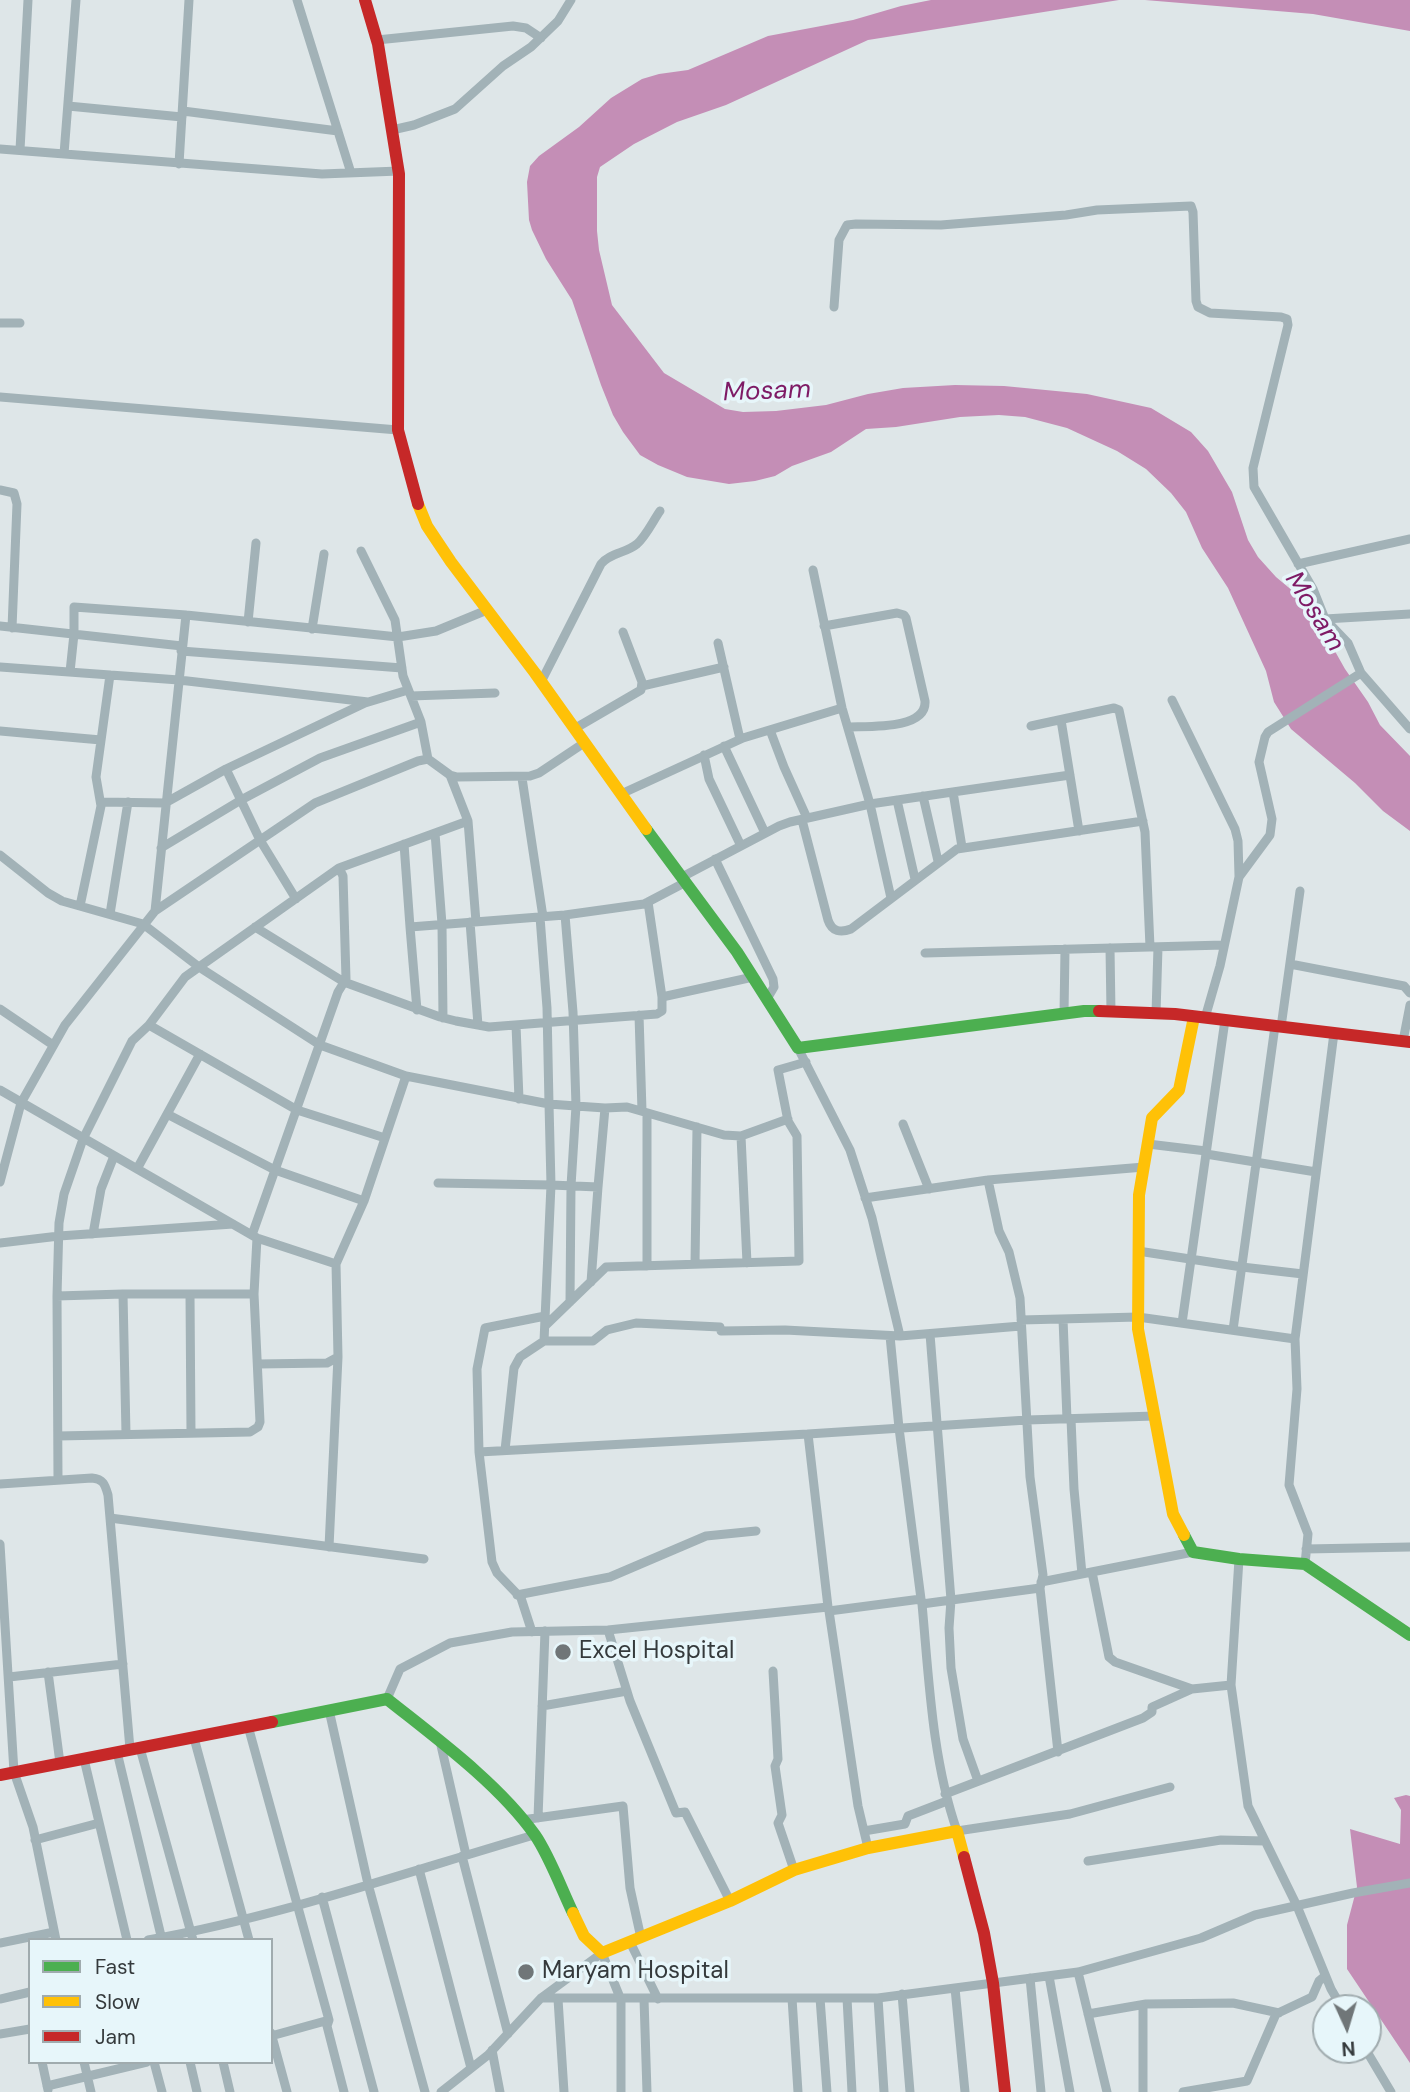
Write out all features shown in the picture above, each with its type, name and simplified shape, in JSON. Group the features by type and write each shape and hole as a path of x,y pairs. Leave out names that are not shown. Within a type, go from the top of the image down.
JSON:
{"street":[{"path":"20,150 28,0"},
{"path":"64,154 76,0"},
{"path":"179,164 189,0"},
{"path":"297,0 351,173"},
{"path":"365,0 377,40 398,171 398,430 412,486 427,526 753,977 799,1048 850,1150 865,1198 895,1336 899,1428 934,1725 946,1797 984,1933 993,1983 1005,2092"},
{"path":"392,130 414,125 454,109 503,66 541,38 558,21 571,0"},
{"path":"377,40 513,26 526,28 541,38"},
{"path":"68,106 182,113 338,131"},
{"path":"0,149 322,174 398,171"},
{"path":"834,307 839,240 847,225 942,225 1066,215 1097,209 1191,206 1198,307 1210,313 1281,317 1287,320 1289,326 1252,474 1256,493 1313,589 1325,619 1348,643 1357,675 1410,729"},
{"path":"0,323 20,323"},
{"path":"0,397 398,430"},
{"path":"0,490 14,494 17,504 12,628"},
{"path":"541,682 601,564 606,558 639,542 660,510"},
{"path":"1298,564 1410,539"},
{"path":"248,622 256,543"},
{"path":"361,551 393,614 402,668 421,722 428,759 450,775 468,821 478,1025"},
{"path":"312,629 324,554"},
{"path":"813,570 842,708 870,804 891,898"},
{"path":"70,672 74,607 186,615 398,637 436,631 487,610"},
{"path":"824,626 901,613 906,618 912,642 925,701 922,715 909,722 848,727"},
{"path":"1325,619 1410,614"},
{"path":"155,911 186,615"},
{"path":"0,626 182,649 402,668"},
{"path":"574,729 640,692 642,686 623,632"},
{"path":"718,643 740,739"},
{"path":"0,667 179,680 368,702"},
{"path":"642,686 724,667"},
{"path":"1239,877 1270,835 1272,819 1259,762 1265,737 1268,732 1357,675"},
{"path":"80,906 101,802 96,784 110,676"},
{"path":"101,802 165,803 226,769 368,702 409,693 495,693"},
{"path":"1171,700 1235,829 1239,877 1224,946 1199,1017 1179,1090 1152,1118 1139,1195 1138,1329 1173,1514 1193,1552"},
{"path":"621,794 740,739 842,708"},
{"path":"1031,726 1118,709 1145,832 1156,1014"},
{"path":"1061,720 1079,831"},
{"path":"161,848 241,800 326,755 421,722"},
{"path":"770,730 805,819 831,927 836,931 851,929 952,851 1143,821"},
{"path":"0,731 101,740"},
{"path":"450,775 522,778 539,773 584,743"},
{"path":"724,746 765,833"},
{"path":"704,755 709,779 741,846"},
{"path":"0,1182 21,1103 53,1045 65,1025 155,911 315,803 428,759"},
{"path":"226,769 260,840 296,899"},
{"path":"410,927 565,915 648,902 715,859 779,826 870,804 1070,775"},
{"path":"522,778 542,917 547,1023 551,1185 544,1341"},
{"path":"953,792 962,848"},
{"path":"923,796 938,861"},
{"path":"897,800 915,879"},
{"path":"110,914 128,802"},
{"path":"58,1480 57,1296 59,1236 64,1194 83,1139 132,1041 149,1025 185,977 340,868 468,821"},
{"path":"435,833 442,924 443,1018"},
{"path":"404,844 418,1010"},
{"path":"0,855 62,901 144,924 199,967 320,1045 407,1076 549,1104 627,1107 724,1135 741,1136 788,1119"},
{"path":"715,859 773,979 774,986 767,999"},
{"path":"58,1436 250,1432 258,1427 255,1236 275,1170 338,992 346,979 343,876 340,868"},
{"path":"1233,1330 1256,1162 1300,891"},
{"path":"256,927 344,982 443,1018 489,1027 657,1014 662,1011 648,902"},
{"path":"565,915 576,1106 571,1186 570,1302"},
{"path":"925,953 1224,946"},
{"path":"1110,948 1111,1012"},
{"path":"1064,1014 1065,949"},
{"path":"1290,964 1404,986 1410,993"},
{"path":"662,997 753,977"},
{"path":"799,1048 1084,1012 1199,1017 1406,1042 1410,1005"},
{"path":"0,1009 53,1045"},
{"path":"639,1015 647,1266"},
{"path":"1182,1323 1225,1020"},
{"path":"149,1025 297,1110 384,1138"},
{"path":"516,1025 519,1099"},
{"path":"1305,1564 1308,1534 1289,1485 1297,1389 1295,1339 1334,1033"},
{"path":"137,1169 200,1054"},
{"path":"532,1632 523,1603 497,1573 492,1562 479,1452 477,1369 485,1328 545,1321 570,1302 606,1267 799,1261 797,1136 788,1119 778,1070 806,1062"},
{"path":"329,1547 338,1357 336,1264 364,1201 407,1076"},
{"path":"0,1090 255,1236 336,1264"},
{"path":"591,1282 605,1108"},
{"path":"167,1114 275,1170 364,1201"},
{"path":"903,1124 929,1189"},
{"path":"695,1264 696,1127"},
{"path":"741,1136 747,1263"},
{"path":"1148,1144 1206,1151 1206,1154 1316,1172"},
{"path":"93,1234 101,1189 114,1156"},
{"path":"865,1198 988,1180 1144,1167"},
{"path":"988,1180 999,1231 1009,1252 1020,1298 1030,1477 1043,1575 1041,1585 1058,1752"},
{"path":"438,1183 598,1186"},
{"path":"0,1243 59,1236 235,1224"},
{"path":"1138,1251 1303,1274"},
{"path":"124,1294 125,1434"},
{"path":"190,1294 191,1433"},
{"path":"57,1296 254,1294"},
{"path":"505,1450 514,1368 520,1357 544,1341 593,1341 607,1330 636,1323 720,1327 721,1331 785,1330 895,1336 1063,1319 1138,1317 1295,1339"},
{"path":"1063,1319 1074,1482 1087,1573 1109,1657 1115,1662 1192,1689"},
{"path":"930,1334 951,1600 951,1668 963,1739 978,1781"},
{"path":"258,1364 327,1363 338,1357"},
{"path":"479,1452 1027,1420 1155,1416"},
{"path":"808,1434 828,1609 858,1805 868,1848"},
{"path":"0,1483 100,1479 106,1485 129,1750 162,1938"},
{"path":"110,1518 424,1559"},
{"path":"517,1595 610,1577 706,1536 756,1531"},
{"path":"0,1544 9,1677 5,1696 15,1772 35,1840 55,1936"},
{"path":"1306,1549 1410,1547"},
{"path":"387,1699 400,1669 450,1643 512,1632 608,1629 951,1600 1041,1585 1193,1552 1305,1564 1406,1632"},
{"path":"1239,1559 1231,1685 1248,1806 1297,1906 1335,1994"},
{"path":"608,1629 627,1691 676,1813 685,1812 730,1901"},
{"path":"538,1818 545,1631"},
{"path":"9,1677 123,1664"},
{"path":"773,1671 778,1759 775,1766 782,1815 778,1823 794,1870"},
{"path":"48,1672 60,1763"},
{"path":"864,1831 905,1824 908,1816 978,1781 1143,1718 1152,1712 1152,1707 1192,1689 1231,1685"},
{"path":"542,1706 627,1691"},
{"path":"0,1775 387,1699 440,1741 507,1801 534,1835 584,1936 602,1952 621,2000 621,2092"},
{"path":"329,1710 368,1884 425,2092"},
{"path":"248,1726 299,1904 329,2020 327,2026 344,2092"},
{"path":"194,1738 249,1938"},
{"path":"440,1741 464,1855 508,2034"},
{"path":"129,1750 192,1935"},
{"path":"84,1759 127,1938"},
{"path":"441,2092 492,2050 541,1998 602,1952 730,1901 794,1870 868,1848 1070,1814 1170,1787"},
{"path":"522,1820 623,1806 635,1940 658,1999"},
{"path":"35,1840 99,1823"},
{"path":"170,1938 192,1935 534,1835"},
{"path":"1087,1861 1221,1840 1265,1841"},
{"path":"419,1869 471,2068"},
{"path":"541,1998 878,1998 1049,1976 1078,1972 1201,1938 1255,1915 1410,1884"},
{"path":"322,1897 374,2092"},
{"path":"0,1943 28,1939"},
{"path":"1078,1972 1107,2092"},
{"path":"1049,1976 1070,2092"},
{"path":"1183,2092 1247,2081 1276,2014 1312,1997 1325,1976"},
{"path":"1030,1978 1041,2092"},
{"path":"955,1988 965,2092"},
{"path":"0,1999 28,1992"},
{"path":"902,1994 909,2092"},
{"path":"792,1998 798,2092"},
{"path":"820,1998 827,2092"},
{"path":"847,1998 852,2092"},
{"path":"878,1998 884,2092"},
{"path":"558,1999 564,2092"},
{"path":"644,1999 647,2092"},
{"path":"1088,2014 1143,2005 1233,2003 1279,2013"},
{"path":"1143,2005 1143,2092"},
{"path":"273,2034 329,2020"},
{"path":"0,2034 28,2029"},
{"path":"273,2042 287,2092"},
{"path":"492,2050 499,2092"},
{"path":"42,2064 48,2089 139,2064"},
{"path":"85,2064 91,2092"},
{"path":"155,2064 162,2092"},
{"path":"191,2064 198,2092"},
{"path":"223,2064 230,2092"},
{"path":"1374,2064 1391,2092"}],"shaded area":[{"path":"931,0 1119,0 868,40 726,105 677,122 634,144 600,167 597,177 599,250 612,305 664,373 725,409 743,412 776,411 826,405 903,388 1004,386 1087,394 1151,408 1191,432 1208,451 1232,492 1248,540 1258,557 1306,605 1380,725 1410,756 1410,831 1383,811 1355,783 1291,729 1274,702 1266,671 1228,588 1202,548 1186,512 1146,469 1117,451 1067,428 1025,417 960,417 866,429 831,452 792,466 775,476 729,484 687,477 640,455 613,415 572,300 546,259 532,230 527,182 530,166 611,98 642,79 688,70 768,36 853,20"},
{"path":"1145,0 1410,0 1410,31 1313,14"},
{"path":"1410,1796 1410,2063 1382,2021 1382,1994 1364,1994 1347,1969 1347,1925 1357,1887 1350,1829 1400,1844 1401,1810 1394,1798"}],"traffic: fast":[{"path":"646,829 737,952 798,1048 1099,1011"},
{"path":"1184,1535 1193,1552 1305,1564 1410,1635"},
{"path":"272,1722 387,1699 466,1763 520,1816 545,1852 573,1913"}],"traffic: slow":[{"path":"418,504 427,526 451,562 535,673 646,829"},
{"path":"1184,1535 1173,1514 1138,1329 1139,1195 1152,1118 1179,1090 1194,1017"},
{"path":"573,1913 584,1936 602,1953 730,1901 794,1870 868,1848 957,1831 964,1857"}],"traffic: jam":[{"path":"365,0 378,44 399,174 398,430 418,504"},
{"path":"1099,1011 1175,1014 1410,1042"},
{"path":"0,1775 272,1722"},
{"path":"964,1857 984,1933 993,1983 1005,2092"}],"place":[{"name":"Excel Hospital","path":"563,1652"},
{"name":"Maryam Hospital","path":"526,1972"}],"water label":[{"name":"Mosam","path":"767,392"},
{"name":"Mosam","path":"1314,612"}]}
